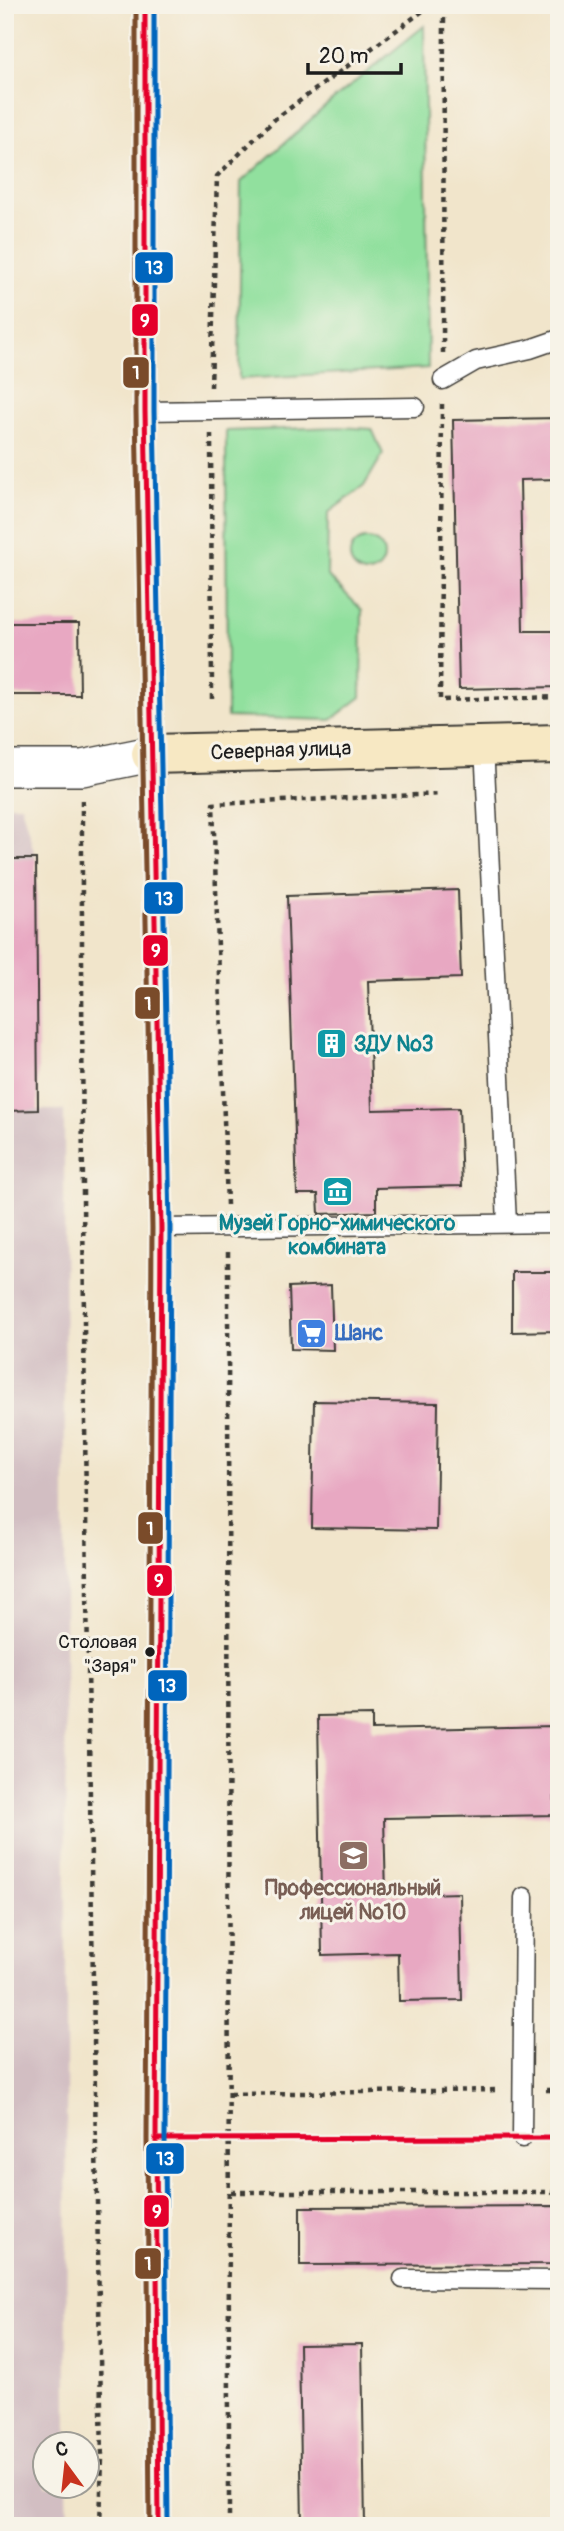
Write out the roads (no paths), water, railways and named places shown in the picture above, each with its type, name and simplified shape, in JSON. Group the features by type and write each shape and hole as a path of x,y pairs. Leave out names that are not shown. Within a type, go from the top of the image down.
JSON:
{"street":[{"name":"Северная улица","path":"5,768 82,768 151,754 559,744"}],"lane":[{"path":"443,380 476,361 559,339"},
{"path":"145,411 415,407"},
{"path":"484,745 507,1223"},
{"path":"161,1228 559,1223"},
{"path":"522,2138 524,1897"},
{"path":"403,2279 559,2280"}],"place":[{"name":"ЗДУ №3","path":"331,1044"},
{"name":"Музей Горно-химического комбината","path":"337,1191"},
{"name":"Шанс","path":"312,1333"},
{"name":"Столовая \"Заря\"","path":"150,1652"},
{"name":"Профессиональный лицей №10","path":"353,1856"}]}
